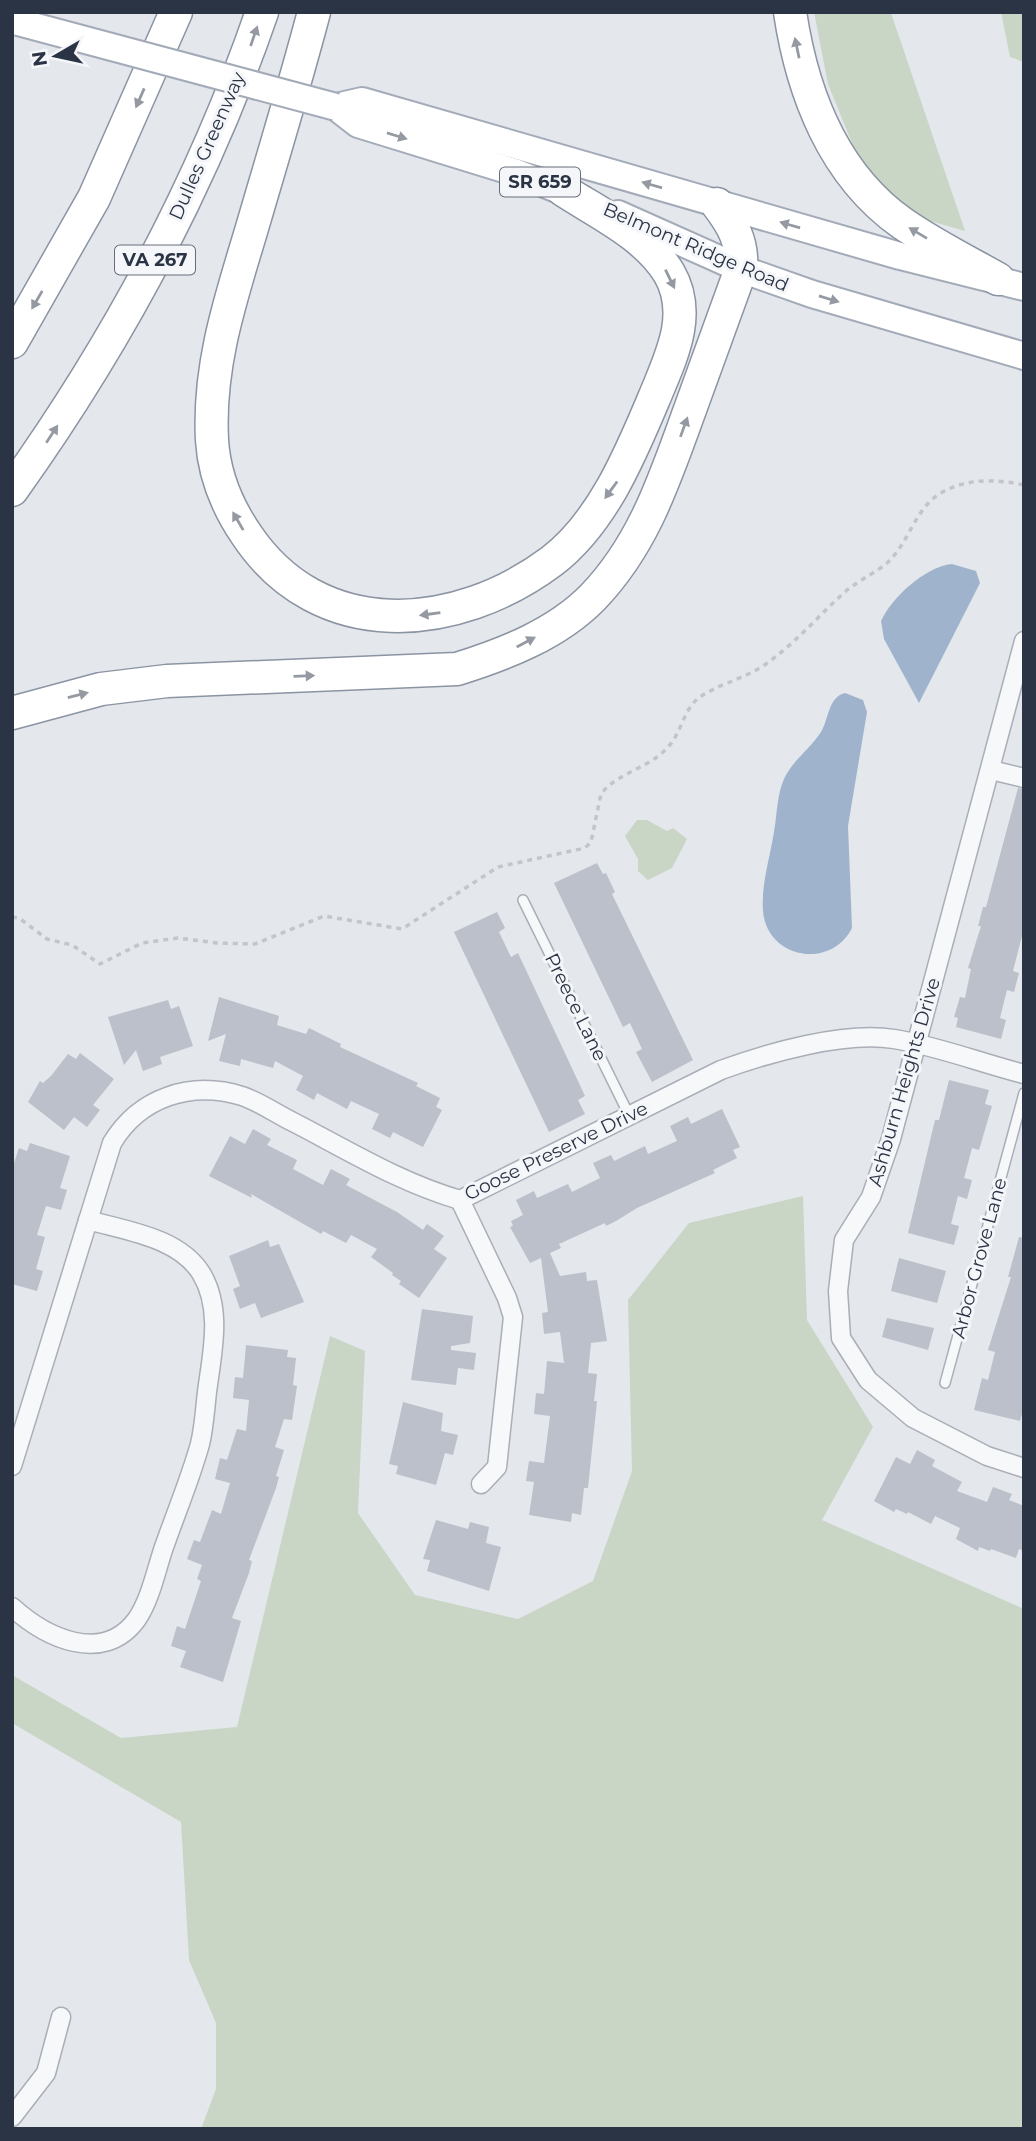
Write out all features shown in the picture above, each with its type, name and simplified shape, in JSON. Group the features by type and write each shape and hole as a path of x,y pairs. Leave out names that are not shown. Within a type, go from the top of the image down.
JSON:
{"highway":[{"path":"12,342 94,198 176,12"},
{"name":"Dulles Greenway","path":"12,490 97,363 151,268 207,154 262,12"},
{"path":"314,12 221,330 211,409 212,444 222,490 253,545 287,578 314,595 344,608 374,615 422,616 469,607 498,596 555,559 576,536 622,474 676,342 680,308 677,293 670,274 656,256 639,241 563,190"},
{"path":"790,12 812,101 827,134 864,190 903,224 1011,283"},
{"path":"12,713 101,689 167,681 457,668 501,656 554,628 591,599 627,558 656,503 741,269 742,253 738,238 717,204"}],"main road":[{"name":"Belmont Ridge Road","path":"15,21 336,107 358,124 563,190 741,269 917,327 1024,356"},
{"name":"Belmont Ridge Road","path":"336,107 362,101 900,256 1011,283"}],"street":[{"name":"Ashburn Heights Drive","path":"1024,641 891,1139 871,1197 845,1240 838,1291 841,1338 868,1380 913,1418 987,1456 1024,1468"},
{"path":"991,770 1024,778"},
{"name":"Goose Preserve Drive","path":"12,1466 112,1143 124,1124 164,1097 184,1091 242,1096 422,1189 460,1200 721,1070 763,1055 836,1041 893,1039 1024,1074"},
{"path":"460,1200 507,1298 513,1317 496,1467 481,1484"},
{"path":"12,1607 71,1644 98,1643 123,1632 137,1619 201,1442 214,1334 211,1292 187,1256 170,1245 88,1220"},
{"path":"12,2117 46,2073 61,2017"}],"lane":[{"name":"Preece Lane","path":"523,900 629,1115"},
{"name":"Arbor Grove Lane","path":"945,1383 1024,1093"}],"path":[{"path":"12,917 19,918 47,939 72,945 100,964 142,943 178,938 255,944 324,916 402,929 498,867 585,848 591,842 601,793 668,747 679,733 689,707 701,696 760,668 784,651 850,588 887,563 906,540 923,509 937,495 972,482 1006,481 1024,485"}],"green space":[{"path":"814,12 891,13 965,231 906,214 860,163 828,84"},
{"path":"1001,12 1024,12 1024,62 1010,57"},
{"path":"637,820 647,820 667,831 673,828 687,839 672,868 648,880 638,871 638,859 625,836"},
{"path":"803,1196 807,1320 873,1427 822,1520 1024,1609 1024,2129 201,2129 216,2089 216,2023 189,1960 181,1822 12,1723 12,1675 121,1738 237,1727 330,1336 365,1351 358,1513 415,1595 518,1619 593,1581 632,1471 628,1300 689,1223"}],"water":[{"path":"952,564 976,571 980,583 919,703 884,639 881,621 893,602 910,585 931,571"},
{"path":"845,693 863,700 867,712 848,826 852,928 842,941 830,950 816,954 801,953 787,949 776,940 767,927 763,911 765,881 779,798 787,773 821,732 835,699"}],"building":[{"path":"1018,788 1024,789 1024,928 1013,971 1019,973 1014,992 1007,990 1000,1018 1006,1020 1001,1039 956,1027 958,1018 954,1017 960,997 965,998 971,969 968,968 981,926 978,926 983,907 986,907"},
{"path":"597,863 603,874 606,873 615,892 612,894 693,1060 652,1082 636,1052 642,1049 630,1023 623,1027 554,883"},
{"path":"497,912 505,928 499,932 511,957 518,953 585,1096 578,1100 585,1114 549,1132 454,932"},
{"path":"219,997 279,1016 277,1025 306,1034 309,1028 341,1044 340,1047 418,1083 416,1086 440,1098 436,1107 442,1110 423,1147 393,1132 390,1138 372,1129 379,1114 351,1101 347,1109 317,1093 314,1100 296,1090 303,1076 275,1061 273,1068 241,1059 240,1066 219,1061 226,1034 208,1041"},
{"path":"168,1000 171,1009 179,1006 193,1046 160,1057 162,1064 143,1071 136,1050 124,1065 108,1017"},
{"path":"80,1053 114,1079 93,1105 100,1110 87,1127 74,1117 64,1130 28,1102 40,1081 43,1083 51,1076 68,1054 76,1059"},
{"path":"949,1080 989,1090 985,1104 992,1106 979,1150 972,1148 964,1178 972,1180 967,1199 958,1196 951,1224 959,1226 954,1245 908,1233 935,1120 939,1120"},
{"path":"722,1109 740,1147 733,1150 737,1158 713,1170 715,1173 637,1208 606,1226 605,1223 559,1244 561,1248 550,1253 560,1276 586,1272 587,1281 597,1280 607,1341 591,1343 588,1373 597,1374 594,1401 597,1401 588,1488 584,1488 581,1515 572,1513 571,1522 529,1515 534,1482 526,1481 529,1461 544,1463 550,1416 534,1414 536,1393 544,1394 547,1361 564,1363 560,1332 544,1334 542,1313 548,1312 541,1258 530,1263 510,1227 513,1226 511,1221 523,1215 516,1200 534,1191 537,1198 568,1184 572,1192 600,1178 593,1163 611,1155 614,1161 645,1146 648,1154 677,1141 670,1126 688,1117 691,1124"},
{"path":"253,1129 271,1139 267,1145 297,1160 293,1169 323,1185 331,1169 350,1179 346,1185 397,1212 423,1230 427,1224 444,1236 434,1249 447,1258 419,1298 399,1284 401,1281 392,1275 393,1273 371,1257 377,1249 351,1235 346,1243 323,1231 321,1234 251,1194 252,1198 209,1176 230,1136 245,1144"},
{"path":"30,1143 70,1156 60,1188 67,1190 61,1210 46,1206 37,1235 45,1237 36,1269 43,1271 37,1291 12,1284 12,1169 19,1148 27,1151"},
{"path":"1019,1237 1024,1238 1024,1407 1020,1421 974,1410 982,1378 988,1380 995,1352 988,1350 1011,1277 1008,1277"},
{"path":"268,1240 270,1247 279,1244 304,1302 261,1318 255,1303 240,1309 233,1289 240,1286 229,1256"},
{"path":"899,1258 946,1271 937,1303 891,1291"},
{"path":"422,1309 473,1316 470,1343 451,1346 451,1350 476,1353 474,1370 458,1368 456,1385 411,1380"},
{"path":"887,1318 934,1328 928,1350 882,1337"},
{"path":"246,1345 288,1350 287,1357 296,1358 293,1385 297,1386 292,1420 284,1419 275,1447 284,1450 276,1476 279,1477 276,1488 249,1560 252,1561 249,1573 232,1618 241,1621 223,1682 180,1667 186,1651 171,1646 177,1626 185,1629 201,1581 197,1579 202,1565 187,1559 194,1540 200,1542 212,1510 221,1514 230,1483 215,1479 220,1458 227,1460 237,1429 246,1431 249,1400 233,1398 235,1377 243,1378"},
{"path":"403,1402 443,1413 441,1431 458,1435 453,1455 445,1453 436,1485 396,1474 398,1466 389,1464"},
{"path":"917,1450 935,1460 932,1466 962,1482 957,1491 987,1502 993,1487 1012,1494 1009,1500 1024,1506 1024,1551 1019,1549 1016,1558 991,1549 990,1551 979,1547 978,1551 956,1539 960,1528 935,1516 931,1524 908,1512 907,1514 896,1509 894,1512 874,1501 896,1457 910,1464"},
{"path":"436,1520 468,1529 470,1522 489,1527 486,1543 501,1547 489,1591 427,1571 430,1560 423,1559"}]}
